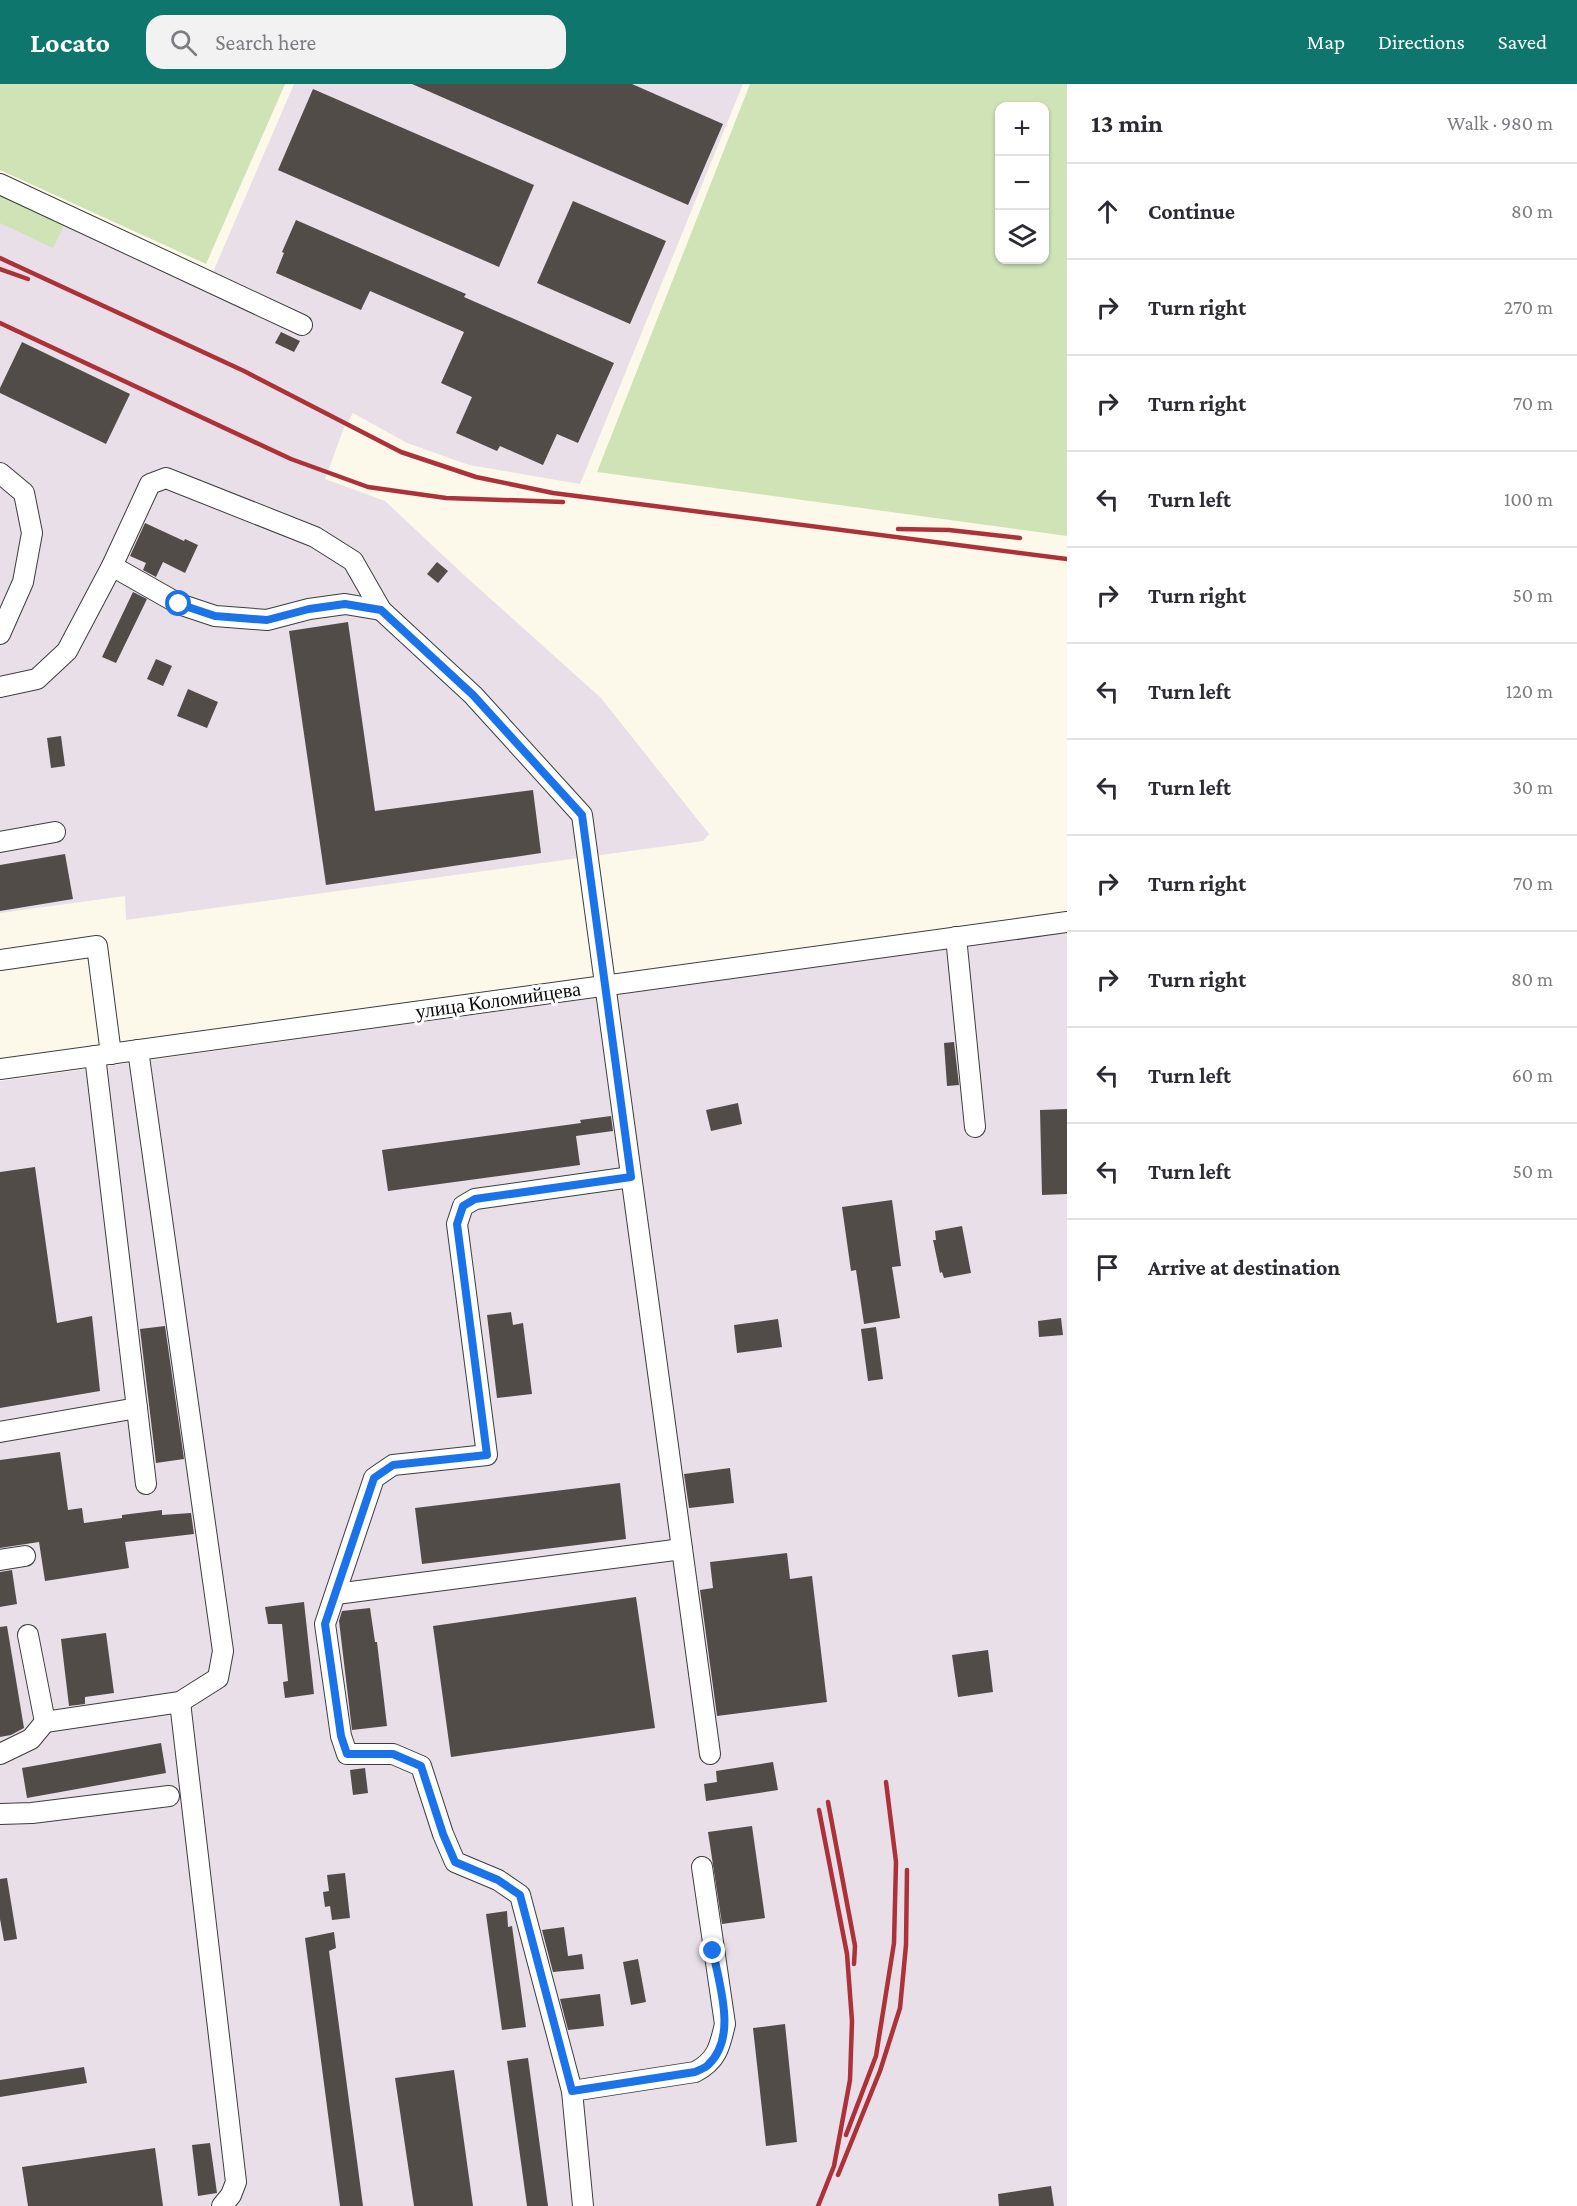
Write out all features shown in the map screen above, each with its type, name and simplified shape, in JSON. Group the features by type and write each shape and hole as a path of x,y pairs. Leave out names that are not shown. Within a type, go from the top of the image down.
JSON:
{"street":[{"path":"0,184 302,325"},
{"path":"0,473 24,493 32,533 23,582 0,634"},
{"path":"0,687 38,679 67,651 112,566 150,484 166,478 315,537 353,561 381,610 473,695 582,815 710,1754"},
{"path":"112,566 179,604 215,616 267,620 309,609 345,604 381,610"},
{"path":"0,842 55,832"},
{"name":"улица Коломийцева","path":"0,1069 1067,922"},
{"path":"956,937 975,1127"},
{"path":"0,960 97,946 103,1055 146,1484"},
{"path":"0,1754 31,1739 45,1722 180,1702 218,1678 223,1651 138,1050"},
{"path":"584,2206 572,2091 520,1895 498,1880 455,1862 443,1834 421,1766 393,1754 347,1754 341,1736 325,1624 374,1478 393,1465 487,1455 457,1224 463,1206 475,1199 631,1177"},
{"path":"0,1431 137,1408"},
{"path":"336,1594 682,1549"},
{"path":"0,1560 25,1556"},
{"path":"28,1635 45,1722"},
{"path":"180,1702 236,2182 231,2195 222,2206"},
{"path":"0,1814 32,1813 169,1796"},
{"path":"572,2091 695,2072 708,2066 720,2046 725,2024 702,1867"}],"shaded area":[{"path":"294,84 743,84 580,484 469,465 407,443 353,413 344,428 325,479 385,501 601,698 709,834 703,841 126,920 125,896 0,913 0,173 213,272"},
{"path":"1067,932 1067,2206 0,2206 0,1081"}],"green space":[{"path":"0,84 285,84 206,264 0,170"},
{"path":"750,84 1067,84 1067,536 597,472"},
{"path":"0,195 64,225 53,248 0,223"}],"building":[{"path":"412,84 632,84 723,124 688,205"},
{"path":"313,89 534,185 499,267 278,170"},
{"path":"573,201 666,241 630,324 537,283"},
{"path":"296,220 466,294 464,297 614,363 578,443 557,434 543,465 500,446 497,451 456,433 472,397 441,383 464,332 370,291 361,310 276,273 284,253 282,252"},
{"path":"281,332 300,341 294,352 275,343"},
{"path":"22,342 130,394 106,444 0,393 0,388"},
{"path":"145,523 198,545 185,573 163,562 156,577 143,570 146,563 130,556"},
{"path":"437,562 448,571 438,583 427,574"},
{"path":"133,592 147,599 116,663 102,657"},
{"path":"348,622 375,811 533,790 541,853 326,885 289,631"},
{"path":"156,659 172,666 163,686 147,679"},
{"path":"188,689 218,702 207,728 177,716"},
{"path":"61,736 65,766 51,768 47,738"},
{"path":"65,854 73,899 0,911 0,865"},
{"path":"954,1042 959,1085 947,1086 944,1043"},
{"path":"738,1103 742,1124 711,1131 706,1110"},
{"path":"1067,1109 1067,1194 1042,1195 1040,1110"},
{"path":"611,1116 613,1131 576,1136 580,1165 388,1191 382,1150 581,1123 580,1120"},
{"path":"35,1167 57,1323 92,1316 100,1391 0,1408 0,1172"},
{"path":"892,1200 901,1266 892,1267 900,1318 864,1324 856,1270 851,1271 842,1207"},
{"path":"962,1226 971,1273 944,1278 942,1272 940,1273 933,1240 936,1240 935,1231"},
{"path":"511,1312 513,1325 523,1323 532,1394 497,1398 487,1315"},
{"path":"1061,1318 1063,1335 1039,1337 1038,1321"},
{"path":"778,1319 782,1347 737,1353 734,1325"},
{"path":"165,1326 184,1459 156,1463 140,1329"},
{"path":"876,1327 883,1379 868,1381 861,1329"},
{"path":"60,1452 68,1510 82,1508 84,1523 162,1510 162,1515 191,1513 194,1534 125,1542 129,1568 45,1581 39,1542 0,1548 0,1460"},
{"path":"730,1468 734,1503 689,1508 684,1474"},
{"path":"620,1483 626,1539 422,1564 415,1508"},
{"path":"787,1553 790,1579 812,1576 827,1702 717,1716 700,1590 713,1588 710,1562"},
{"path":"12,1570 17,1604 0,1607 0,1572"},
{"path":"636,1597 655,1728 451,1757 433,1626"},
{"path":"304,1602 314,1694 285,1698 283,1682 288,1681 282,1624 268,1624 265,1607"},
{"path":"370,1608 375,1642 377,1642 387,1726 352,1730 339,1621 342,1611"},
{"path":"7,1626 24,1728 11,1735 0,1737 0,1627"},
{"path":"106,1633 114,1693 85,1697 85,1704 69,1706 61,1639"},
{"path":"988,1650 993,1692 958,1697 952,1655"},
{"path":"161,1743 166,1773 27,1798 22,1768"},
{"path":"773,1762 778,1790 706,1801 704,1784 717,1782 716,1771"},
{"path":"365,1768 368,1793 353,1795 350,1770"},
{"path":"752,1826 765,1918 722,1924 708,1832"},
{"path":"345,1873 350,1918 332,1920 330,1906 325,1907 323,1892 329,1891 327,1875"},
{"path":"7,1878 17,1939 4,1941 0,1919 0,1879"},
{"path":"507,1911 508,1927 512,1926 526,2027 502,2030 486,1914"},
{"path":"564,1927 568,1956 582,1954 584,1969 553,1972 542,1930"},
{"path":"334,1932 336,1948 329,1951 363,2206 340,2206 305,1938"},
{"path":"638,1959 646,2002 631,2005 623,1962"},
{"path":"600,1994 604,2026 568,2030 560,1999"},
{"path":"785,2024 797,2142 766,2146 753,2028"},
{"path":"528,2058 548,2206 527,2206 507,2061"},
{"path":"84,2067 87,2083 0,2097 0,2080"},
{"path":"454,2070 473,2206 414,2206 395,2078"},
{"path":"210,2143 217,2193 198,2196 192,2145"},
{"path":"155,2148 163,2206 28,2206 22,2167"},
{"path":"1051,2186 1054,2206 999,2206 998,2194"}],"railway":[{"path":"0,258 244,371 401,452 476,477 553,493 1067,559"},
{"path":"0,269 28,279"},
{"path":"0,323 291,459 368,487 446,498 563,502"},
{"path":"898,529 949,530 1020,538"},
{"path":"846,2135 876,2056 894,1943 896,1862 886,1782"},
{"path":"828,1802 855,1946 854,1964"},
{"path":"818,2206 834,2166 850,2080 852,2021 847,1954 819,1810"},
{"path":"838,2175 880,2071 900,2008 906,1945 907,1870"}],"route":[{"path":"179,604 215,616 267,620 309,609 345,604 381,610 473,695 582,815 631,1177 475,1199 463,1206 457,1224 487,1455 393,1465 374,1478 325,1624 341,1736 347,1754 393,1754 421,1766 443,1834 455,1862 498,1880 520,1895 572,2091 695,2072 708,2066 720,2046 725,2024 713,1951"}]}
